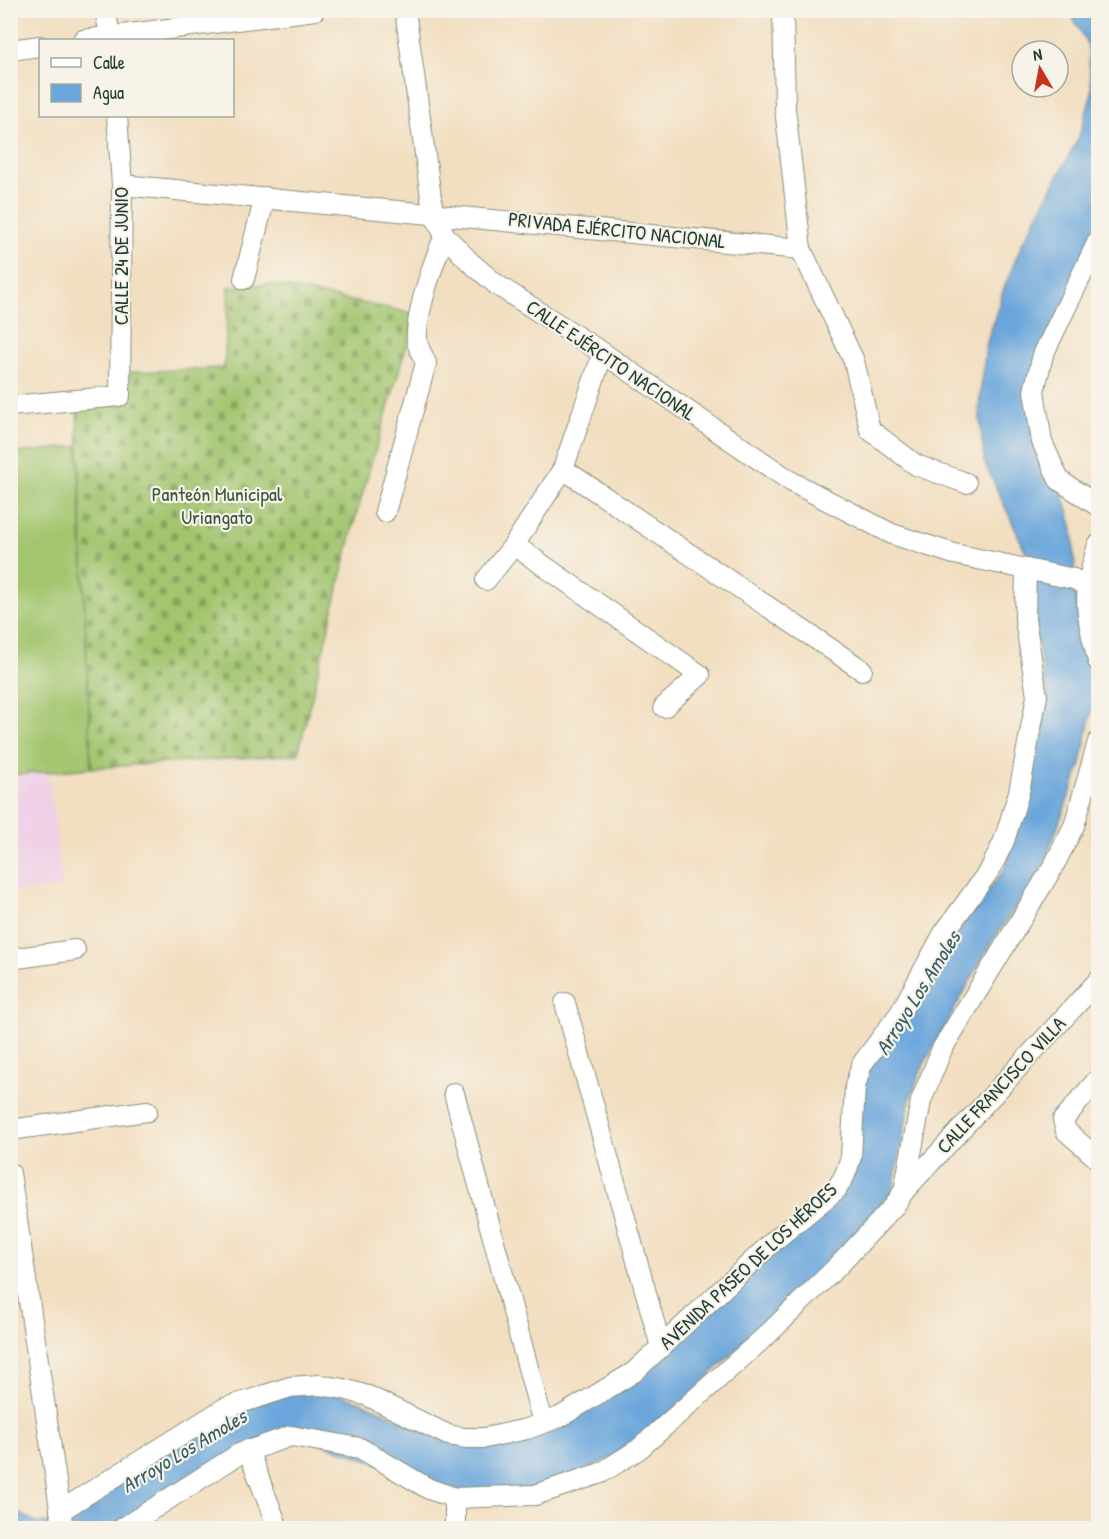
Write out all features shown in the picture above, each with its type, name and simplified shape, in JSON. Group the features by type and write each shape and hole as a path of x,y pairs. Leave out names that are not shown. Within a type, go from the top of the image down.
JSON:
{"street":[{"path":"105,10 111,39 315,10"},
{"name":"CALLE EJÉRCITO NACIONAL","path":"405,10 433,212 445,236 497,285 603,352 792,482 892,534 954,554 1086,585"},
{"path":"783,10 785,108 801,249 854,361 870,430 916,465 966,483"},
{"path":"10,50 39,46"},
{"name":"CALLE 24 DE JUNIO","path":"10,406 120,396 122,185 117,117"},
{"path":"122,185 433,212"},
{"path":"244,279 266,198"},
{"name":"PRIVADA EJÉRCITO NACIONAL","path":"433,212 801,249"},
{"path":"385,512 426,363 417,342 420,318 435,256 445,236"},
{"path":"1098,241 1043,355 1034,391 1042,442 1059,480 1098,506"},
{"path":"486,580 514,545 563,469 603,352"},
{"path":"563,469 862,670"},
{"path":"514,545 700,675 664,707"},
{"path":"1098,545 1086,585 1085,607 1098,661"},
{"name":"AVENIDA PASEO DE LOS HÉROES","path":"61,1519 225,1408 290,1387 319,1385 352,1391 448,1435 465,1438 485,1438 560,1417 634,1372 793,1224 836,1190 846,1175 850,1157 855,1086 862,1064 904,1006 944,933 978,888 1000,848 1019,792 1037,696 1025,619 1029,570"},
{"path":"123,1528 248,1450 291,1436 360,1448 429,1488 455,1498 534,1495 578,1483 621,1462 696,1401 768,1334 874,1229 895,1205 904,1191 921,1101 942,1049 1053,867 1074,826 1098,742"},
{"path":"10,959 75,950"},
{"name":"CALLE FRANCISCO VILLA","path":"904,1191 1098,981"},
{"path":"565,1003 661,1347"},
{"path":"1098,1080 1063,1120 1066,1131 1098,1159"},
{"path":"454,1093 543,1423"},
{"path":"10,1130 147,1111"},
{"path":"10,1173 16,1247 61,1519"},
{"path":"248,1450 278,1528"},
{"path":"455,1498 455,1528"}],"shaded area":[{"path":"48,770 62,887 11,893 10,775"}],"green space":[{"name":"Panteón Municipal Uriangato","path":"269,284 416,314 356,515 298,754 91,768 77,407 125,403 130,372 224,368 229,287"},
{"path":"78,446 91,768 11,775 11,454"}],"water":[{"name":"Arroyo Los Amoles","path":"1069,11 1098,11 1098,241 1034,391 1073,529 1077,614 1093,677 1092,709 1080,767 1047,855 1035,880 992,941 922,1068 910,1099 893,1190 838,1254 788,1298 690,1395 610,1458 540,1491 458,1491 289,1432 115,1528 11,1528 10,1508 37,1523 53,1523 227,1412 300,1392 337,1394 364,1403 441,1438 561,1424 833,1198 859,1084 945,949 1004,870 1043,727 1047,694 1036,633 1030,561 984,461 979,406 986,346 1003,291 1022,244 1079,137 1092,93 1088,45"}]}
